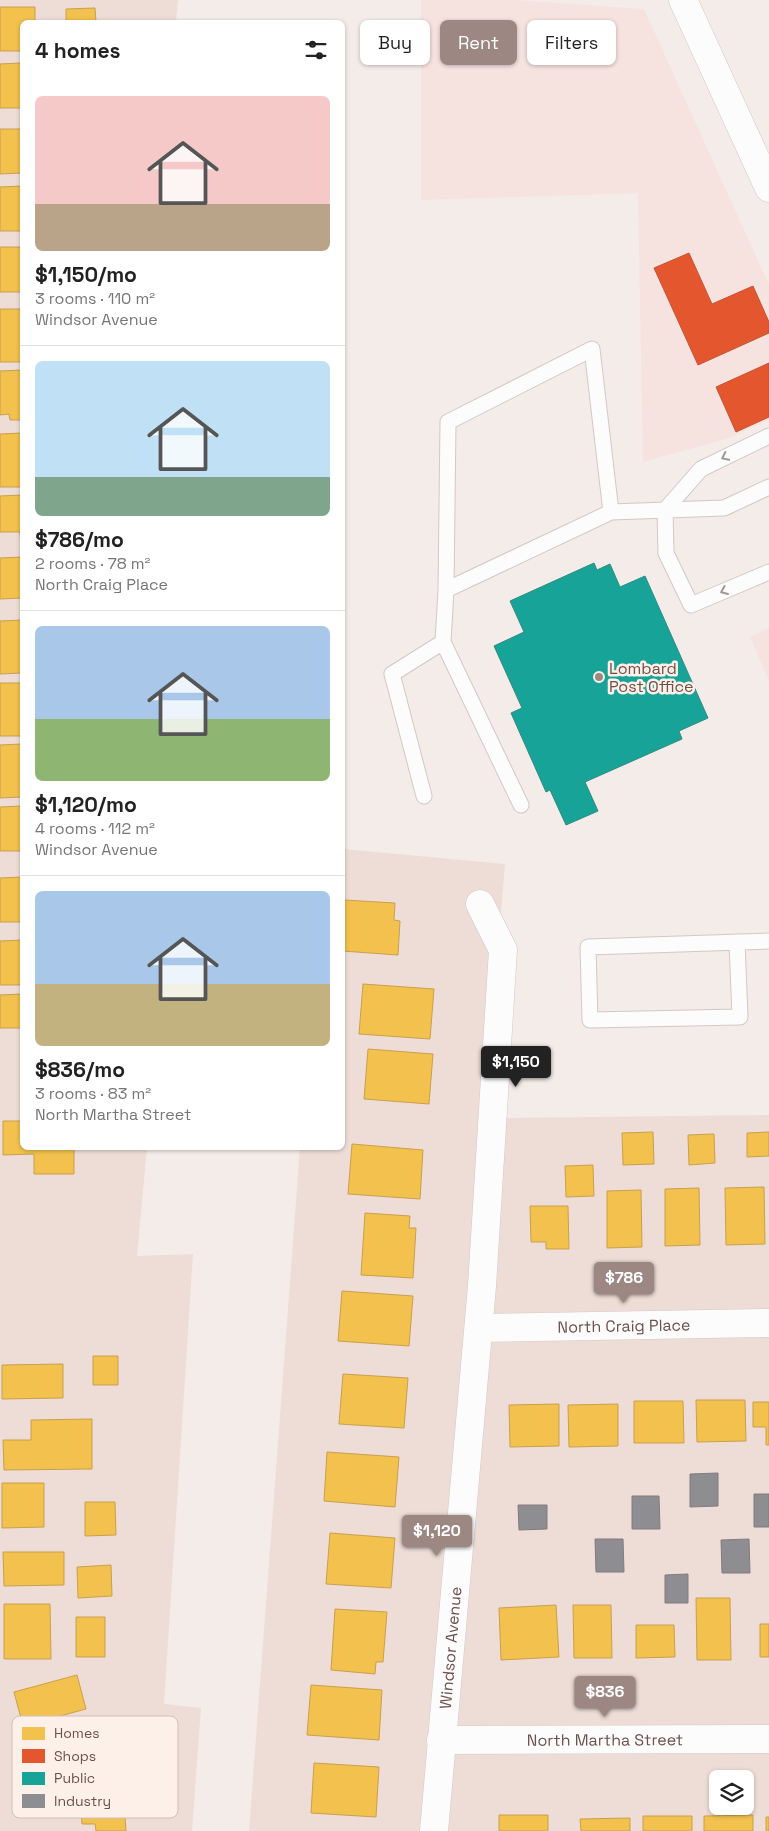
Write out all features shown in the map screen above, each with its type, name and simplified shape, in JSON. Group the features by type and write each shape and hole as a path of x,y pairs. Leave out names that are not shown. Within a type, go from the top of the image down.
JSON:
{"street":[{"path":"683,0 769,188"},
{"name":"Windsor Avenue","path":"434,1831 479,1328 503,950 480,904"},
{"name":"North Craig Place","path":"479,1328 769,1323"},
{"name":"North Martha Street","path":"441,1740 769,1739"}],"lane":[{"path":"522,805 443,642 446,590 448,422 592,349 612,512"},
{"path":"769,436 701,469 665,510 666,553 690,605 769,572"},
{"path":"446,590 612,512 724,508 769,487"},
{"path":"424,796 392,674 443,642"},
{"path":"737,942 740,1016 590,1020 588,947 769,940"}],"shaded area":[{"path":"0,0 178,0 176,20 20,20 20,1150 147,1150 137,1256 193,1254 164,1704 201,1708 192,1831 0,1831"},
{"path":"421,0 515,0 644,9 769,285 769,420 729,438 643,462 638,193 421,200 421,65 430,65 430,20 421,20"},
{"path":"769,628 769,681 750,637"},
{"path":"345,849 505,864 426,1831 249,1831 300,1150 345,1150"},
{"path":"769,1115 769,1831 448,1831 506,1118"}],"building: Homes":[{"path":"0,7 35,7 35,20 20,20 20,51 0,51"},
{"path":"95,8 96,20 66,20 66,9"},
{"path":"20,63 20,108 0,108 0,64"},
{"path":"0,129 20,129 20,173 0,174"},
{"path":"20,186 20,231 0,231 0,187"},
{"path":"0,247 20,247 20,292 0,292"},
{"path":"0,309 20,309 20,362 0,362"},
{"path":"20,370 20,420 10,420 9,414 0,415 0,371"},
{"path":"20,433 20,487 0,487 0,434"},
{"path":"20,495 20,532 0,532 0,496"},
{"path":"20,557 20,598 0,599 0,558"},
{"path":"20,620 20,673 0,674 0,621"},
{"path":"0,683 20,683 20,736 0,736"},
{"path":"20,744 20,797 0,798 0,745"},
{"path":"20,806 20,851 0,851 0,807"},
{"path":"20,877 20,922 0,922 0,878"},
{"path":"345,900 395,903 394,920 400,921 398,955 345,951"},
{"path":"20,940 20,985 0,985 0,941"},
{"path":"363,984 434,989 430,1039 359,1034"},
{"path":"20,994 20,1028 0,1028 0,995"},
{"path":"368,1049 433,1054 429,1104 364,1099"},
{"path":"3,1121 20,1121 20,1150 74,1150 74,1174 34,1174 34,1154 3,1155"},
{"path":"653,1132 654,1164 623,1165 622,1133"},
{"path":"769,1132 769,1156 747,1157 747,1133"},
{"path":"714,1134 715,1163 689,1165 688,1135"},
{"path":"352,1144 423,1150 420,1199 348,1194"},
{"path":"593,1165 594,1196 566,1197 565,1166"},
{"path":"764,1187 765,1244 726,1245 725,1188"},
{"path":"699,1188 700,1245 665,1246 665,1189"},
{"path":"641,1190 642,1247 607,1248 607,1191"},
{"path":"530,1206 568,1206 569,1249 546,1249 546,1242 531,1242"},
{"path":"365,1213 410,1216 409,1228 416,1228 413,1278 361,1275"},
{"path":"342,1291 413,1296 409,1346 338,1341"},
{"path":"93,1356 118,1356 118,1385 93,1385"},
{"path":"63,1364 63,1398 2,1399 2,1365"},
{"path":"343,1374 408,1378 404,1428 339,1424"},
{"path":"696,1400 745,1400 746,1441 697,1442"},
{"path":"634,1401 683,1401 684,1443 634,1443"},
{"path":"753,1402 769,1402 769,1445 766,1445 766,1427 753,1427"},
{"path":"559,1404 559,1446 510,1447 509,1405"},
{"path":"618,1404 618,1446 569,1447 568,1405"},
{"path":"92,1419 92,1469 4,1470 3,1440 31,1440 31,1420"},
{"path":"327,1452 399,1457 395,1507 324,1501"},
{"path":"2,1483 44,1483 44,1527 2,1528"},
{"path":"85,1502 115,1502 116,1535 85,1536"},
{"path":"330,1533 395,1538 391,1588 326,1584"},
{"path":"3,1552 64,1552 64,1585 4,1586"},
{"path":"111,1565 112,1596 78,1598 77,1567"},
{"path":"696,1598 730,1598 731,1660 697,1660"},
{"path":"4,1604 50,1604 51,1659 4,1659"},
{"path":"556,1605 559,1657 501,1660 499,1608"},
{"path":"573,1605 611,1605 612,1658 574,1658"},
{"path":"335,1609 387,1612 383,1662 376,1662 375,1674 331,1670"},
{"path":"76,1617 105,1617 105,1657 76,1657"},
{"path":"760,1624 769,1624 769,1657 760,1657"},
{"path":"636,1625 674,1625 675,1657 636,1658"},
{"path":"77,1675 86,1709 60,1716 20,1716 14,1692"},
{"path":"311,1685 382,1690 379,1740 307,1735"},
{"path":"314,1763 379,1767 376,1817 311,1813"},
{"path":"499,1815 548,1815 548,1831 499,1831"},
{"path":"753,1815 753,1831 704,1831 704,1816"},
{"path":"643,1816 692,1816 692,1831 643,1831"},
{"path":"766,1817 769,1817 769,1831 766,1831"},
{"path":"82,1818 125,1818 126,1831 96,1831 95,1824 82,1824"},
{"path":"630,1818 630,1831 581,1831 580,1819"}],"building: Shops":[{"path":"689,253 712,304 753,286 769,322 769,333 698,365 654,268"},
{"path":"769,363 769,417 736,432 716,387"}],"building: Public":[{"name":"Lombard Post Office","path":"594,563 597,570 610,564 620,587 645,576 708,718 679,731 682,739 585,782 598,811 566,825 550,790 546,792 511,713 522,708 494,646 524,632 510,601"}],"building: Industry":[{"path":"718,1473 718,1506 690,1507 690,1474"},
{"path":"754,1494 769,1494 769,1527 754,1527"},
{"path":"632,1496 659,1496 660,1529 632,1529"},
{"path":"518,1505 547,1505 547,1529 519,1530"},
{"path":"595,1539 623,1539 624,1572 596,1572"},
{"path":"749,1539 750,1573 722,1573 721,1540"},
{"path":"688,1574 688,1603 665,1603 665,1575"}],"place":[{"name":"Lombard Post Office","path":"599,677"}]}
